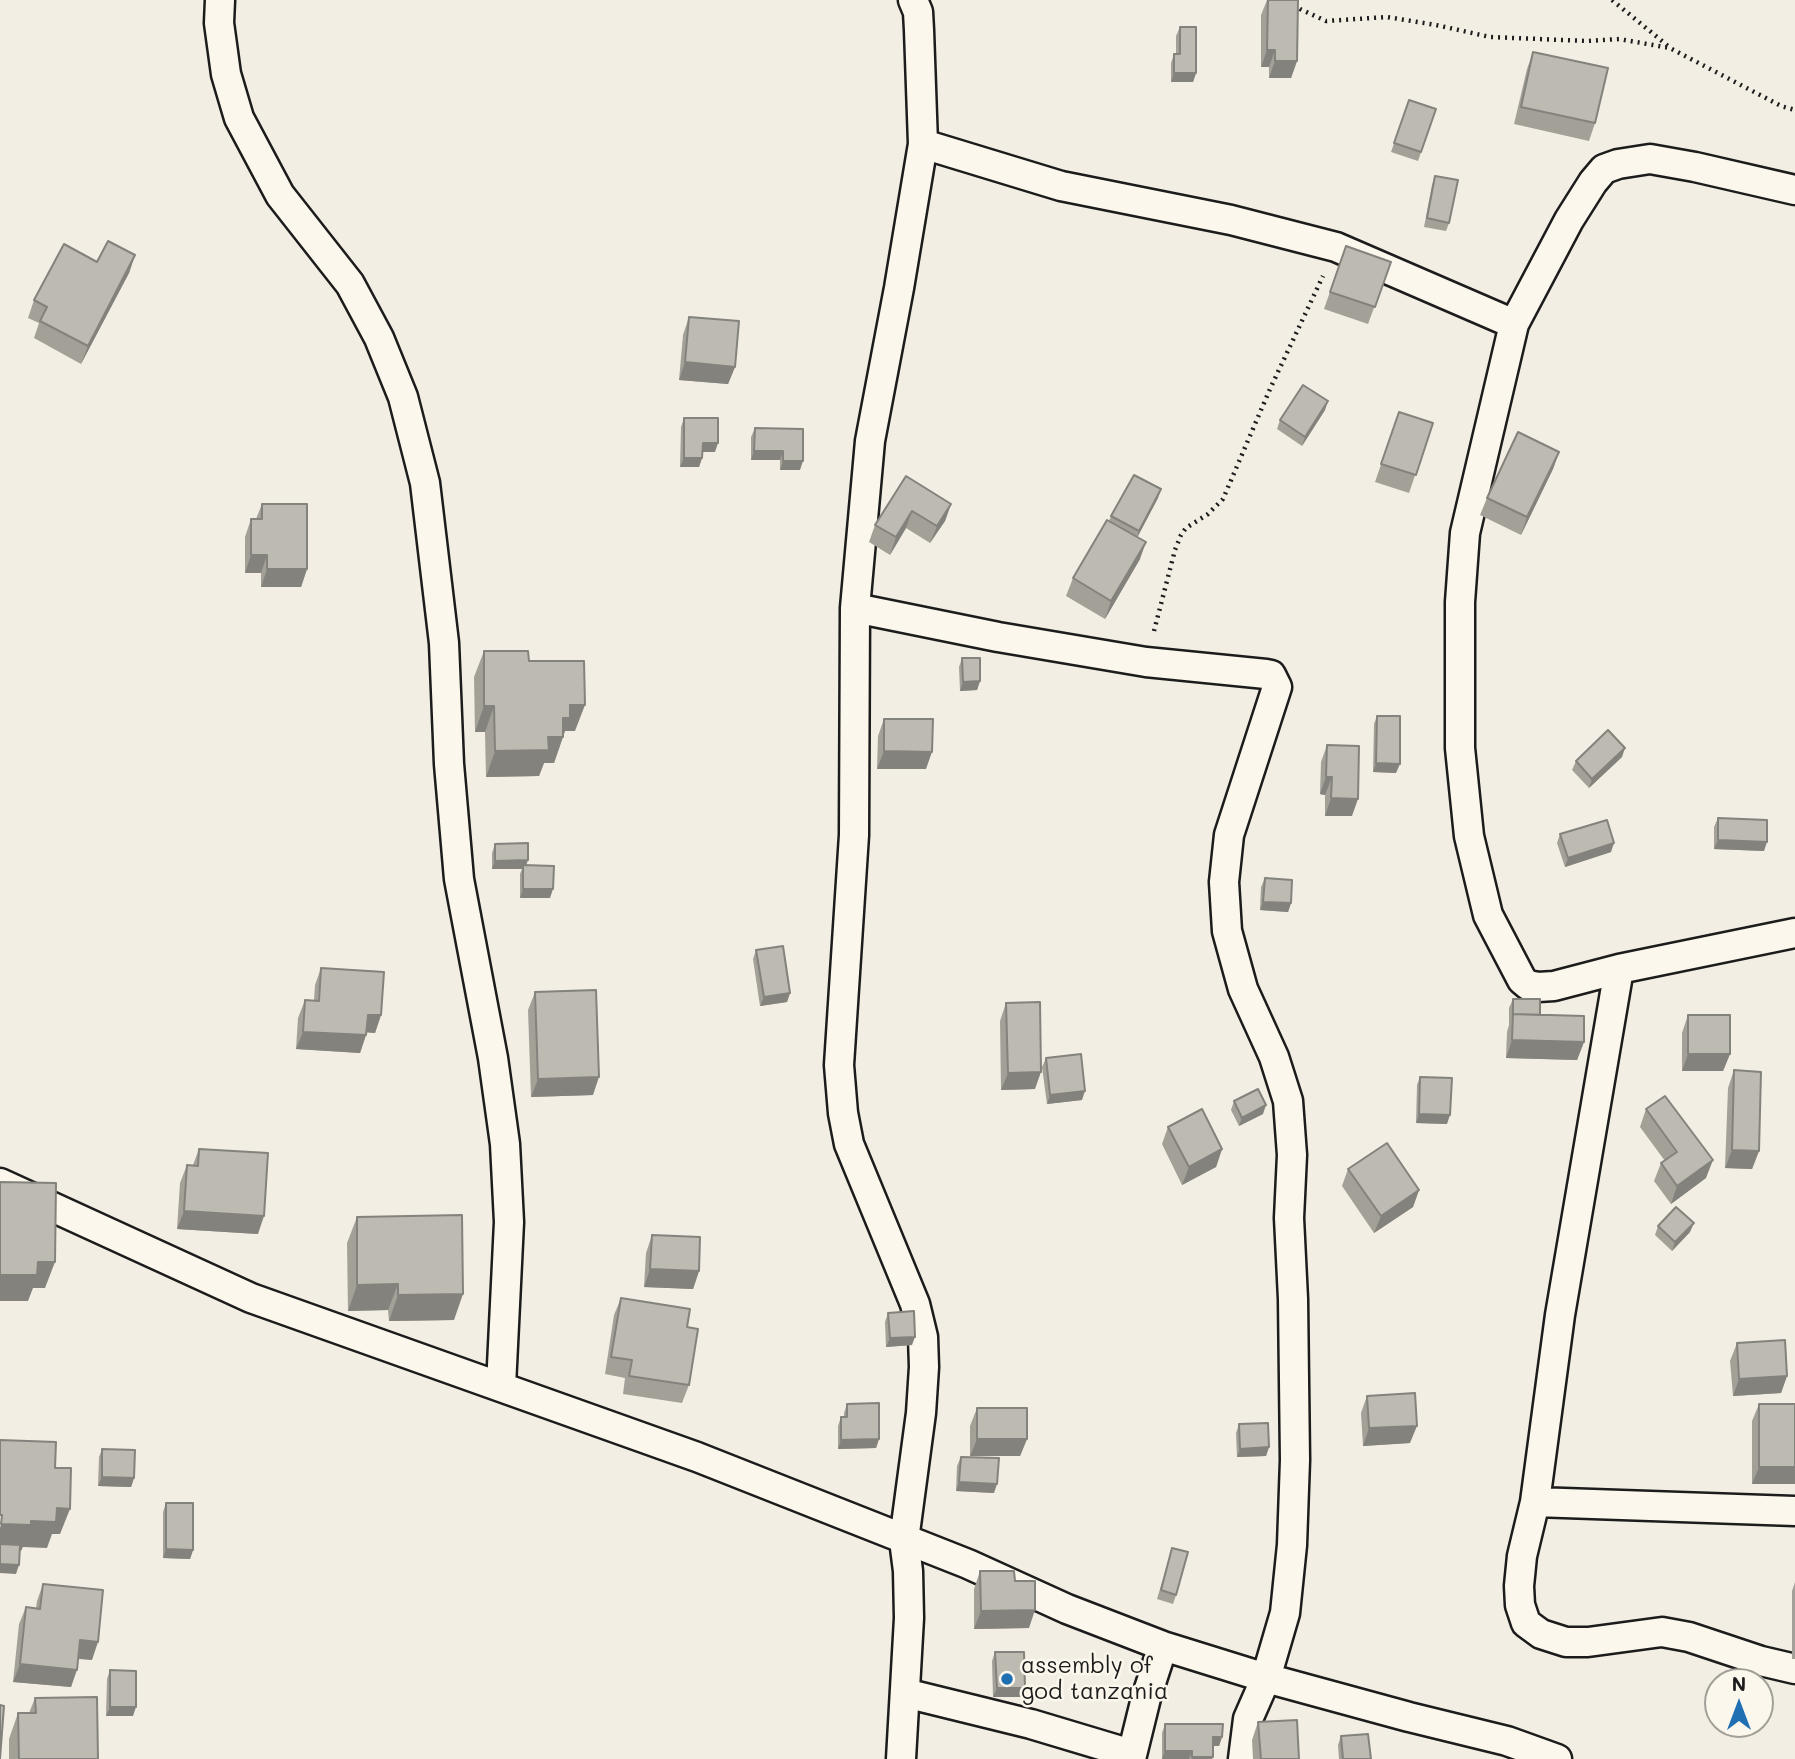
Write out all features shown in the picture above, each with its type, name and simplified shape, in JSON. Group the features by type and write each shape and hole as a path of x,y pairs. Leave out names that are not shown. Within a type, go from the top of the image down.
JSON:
{"street":[{"path":"220,0 219,23 226,74 239,118 280,195 350,284 379,338 403,397 425,483 444,643 449,764 459,879 493,1058 505,1144 509,1222 501,1387"},
{"path":"901,1759 909,1618 904,1540 921,1413 923,1338 915,1304 849,1144 839,1065 854,835 855,608 870,441 923,144 918,12 912,0"},
{"path":"923,144 1061,186 1231,220 1336,247 1514,324"},
{"path":"1795,190 1650,159 1604,169 1569,220 1514,324 1465,533 1460,601 1460,748 1469,836 1488,915 1522,980 1528,985 1538,987 1554,986 1619,969 1795,933"},
{"path":"855,608 998,637 1146,662 1266,674 1271,675 1277,687 1230,835 1224,882 1227,931 1243,989 1274,1057 1288,1101 1292,1155 1289,1218 1295,1434 1292,1545 1285,1613 1266,1678 1248,1719 1243,1759"},
{"path":"1619,969 1560,1315 1535,1502 1522,1556 1520,1605 1526,1623 1541,1634 1566,1642 1662,1632 1689,1637 1761,1661 1795,1669"},
{"path":"0,1183 251,1298 697,1457 968,1564 1163,1646 1266,1678 1507,1741 1557,1759"},
{"path":"1535,1502 1795,1511"},
{"path":"905,1693 1031,1724 1131,1756 1163,1646"}],"path":[{"path":"1289,0 1300,9 1326,21 1387,17 1490,37 1587,41 1619,39 1670,48"},
{"path":"1612,0 1670,48 1781,106 1795,110"},
{"path":"1146,662 1181,535 1186,527 1208,514 1223,499 1270,389 1336,247"}],"building":[{"path":"1268,0 1298,0 1297,61 1275,61 1275,50 1267,50"},
{"path":"1180,27 1196,27 1196,73 1174,73 1174,54 1180,54"},
{"path":"1533,52 1608,68 1595,123 1521,107"},
{"path":"1409,100 1436,109 1421,152 1394,143"},
{"path":"1435,176 1458,180 1449,223 1427,218"},
{"path":"108,241 135,255 88,346 40,321 47,307 34,300 64,244 97,262"},
{"path":"1346,246 1391,262 1375,307 1330,292"},
{"path":"689,317 739,321 735,367 685,362"},
{"path":"1303,385 1328,401 1305,437 1280,420"},
{"path":"1399,412 1433,423 1416,475 1381,464"},
{"path":"684,418 718,418 718,443 703,443 702,458 684,458"},
{"path":"755,428 803,429 803,461 783,461 783,451 754,451"},
{"path":"1518,432 1559,452 1527,517 1487,498"},
{"path":"1134,475 1161,489 1139,531 1111,516"},
{"path":"906,476 951,504 937,526 912,511 896,537 875,525"},
{"path":"262,504 307,504 307,569 267,569 267,555 251,555 251,519 262,519"},
{"path":"1107,520 1146,542 1111,601 1073,578"},
{"path":"484,651 528,651 529,661 584,661 585,705 570,705 570,718 563,718 563,737 548,737 549,750 495,751 494,706 484,706"},
{"path":"962,658 980,658 980,681 963,682"},
{"path":"1377,716 1400,716 1400,764 1376,763"},
{"path":"884,719 933,719 932,752 884,751"},
{"path":"1608,730 1625,748 1592,779 1576,761"},
{"path":"1327,745 1359,746 1358,799 1331,798 1332,777 1326,777"},
{"path":"1718,818 1767,820 1767,842 1718,840"},
{"path":"1607,820 1614,843 1568,858 1560,834"},
{"path":"528,843 528,860 495,861 495,844"},
{"path":"523,865 554,866 553,889 523,889"},
{"path":"1265,878 1292,880 1291,903 1263,902"},
{"path":"783,946 790,993 764,997 756,950"},
{"path":"321,968 384,972 381,1015 368,1015 366,1035 303,1032 305,1000 319,1001"},
{"path":"596,990 599,1077 538,1079 535,992"},
{"path":"1513,999 1540,999 1540,1015 1513,1014"},
{"path":"1040,1002 1041,1072 1008,1073 1006,1003"},
{"path":"1513,1014 1584,1016 1584,1042 1512,1040"},
{"path":"1688,1015 1730,1015 1730,1054 1688,1054"},
{"path":"1081,1054 1085,1091 1050,1095 1046,1058"},
{"path":"1734,1070 1761,1072 1759,1151 1732,1150"},
{"path":"1420,1077 1452,1078 1450,1115 1419,1114"},
{"path":"1258,1089 1266,1105 1242,1118 1234,1101"},
{"path":"1665,1096 1713,1160 1677,1186 1661,1163 1677,1152 1646,1109"},
{"path":"1202,1109 1222,1149 1189,1167 1168,1127"},
{"path":"1387,1143 1419,1190 1381,1216 1348,1169"},
{"path":"199,1149 268,1153 264,1216 184,1211 187,1165 198,1166"},
{"path":"0,1182 56,1183 55,1262 38,1262 37,1275 0,1275"},
{"path":"1676,1207 1694,1223 1675,1242 1658,1226"},
{"path":"462,1215 463,1294 398,1295 398,1284 357,1285 357,1217"},
{"path":"652,1235 700,1237 699,1271 650,1269"},
{"path":"621,1298 690,1309 687,1327 698,1329 689,1385 629,1376 632,1360 611,1357"},
{"path":"914,1311 915,1337 890,1338 888,1313"},
{"path":"1785,1340 1787,1376 1739,1379 1737,1343"},
{"path":"1415,1393 1417,1426 1369,1428 1367,1396"},
{"path":"879,1403 879,1439 841,1440 841,1417 847,1417 847,1404"},
{"path":"1759,1404 1795,1404 1795,1467 1759,1467"},
{"path":"977,1408 1027,1408 1027,1439 977,1439"},
{"path":"1268,1423 1269,1447 1240,1449 1239,1424"},
{"path":"0,1440 56,1442 55,1468 71,1468 70,1509 57,1508 56,1522 1,1524"},
{"path":"102,1449 135,1450 134,1478 102,1477"},
{"path":"961,1457 999,1458 997,1484 959,1482"},
{"path":"166,1503 193,1503 193,1550 166,1549"},
{"path":"0,1544 20,1545 19,1565 0,1564"},
{"path":"1172,1548 1188,1552 1176,1595 1161,1590"},
{"path":"980,1571 1014,1571 1015,1581 1035,1581 1035,1610 981,1611"},
{"path":"43,1584 103,1590 98,1642 80,1640 77,1670 20,1664 26,1607 40,1609"},
{"name":"assembly of god tanzania","path":"995,1652 1024,1652 1025,1688 997,1688"},
{"path":"110,1670 136,1671 136,1707 110,1707"},
{"path":"97,1697 98,1759 19,1759 18,1713 36,1713 35,1698"},
{"path":"0,1705 4,1706 0,1759"},
{"path":"1297,1720 1299,1759 1261,1759 1258,1722"},
{"path":"1165,1724 1223,1724 1222,1737 1213,1737 1213,1757 1192,1757 1192,1751 1165,1751"},
{"path":"1368,1734 1371,1759 1343,1759 1341,1736"}],"place":[{"name":"assembly of god tanzania","path":"1007,1679"}]}
